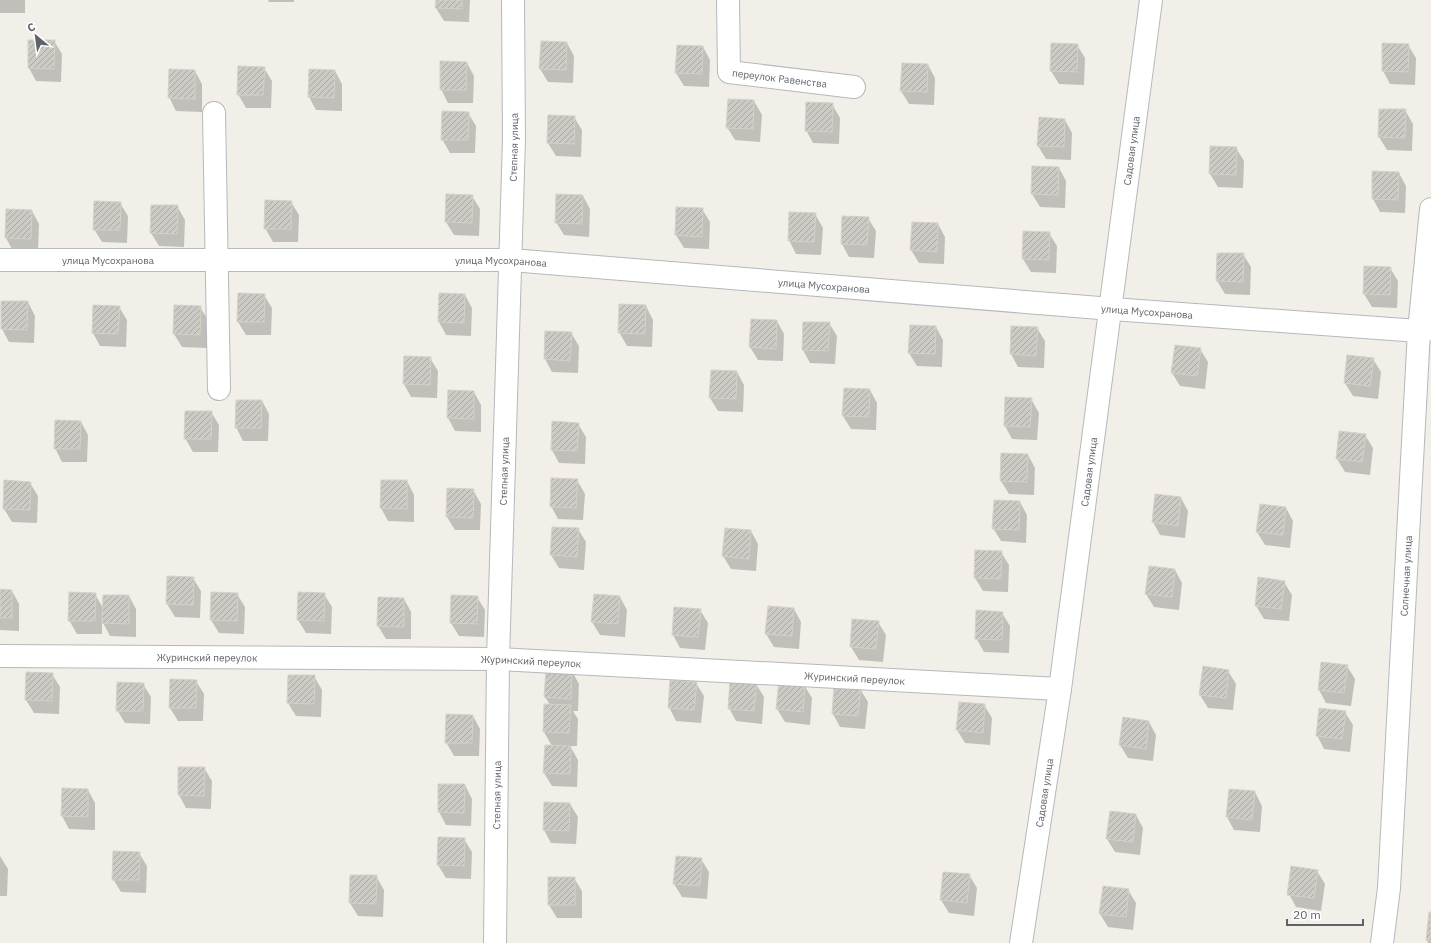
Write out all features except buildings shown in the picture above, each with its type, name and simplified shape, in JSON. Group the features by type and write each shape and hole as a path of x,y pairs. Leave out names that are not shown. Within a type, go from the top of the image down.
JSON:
{"street":[{"name":"Степная улица","path":"495,943 498,659 514,139 513,0"},
{"name":"переулок Равенства","path":"728,0 729,72 854,86"},
{"name":"Садовая улица","path":"1021,943 1060,689 1112,309 1151,0"},
{"path":"214,113 215,260 219,389"},
{"name":"Солнечная улица","path":"1382,943 1389,888 1425,330 1431,209"},
{"name":"улица Мусохранова","path":"0,260 511,260 1112,309 1425,330"},
{"name":"Журинский переулок","path":"0,656 498,659 1060,689"}]}
